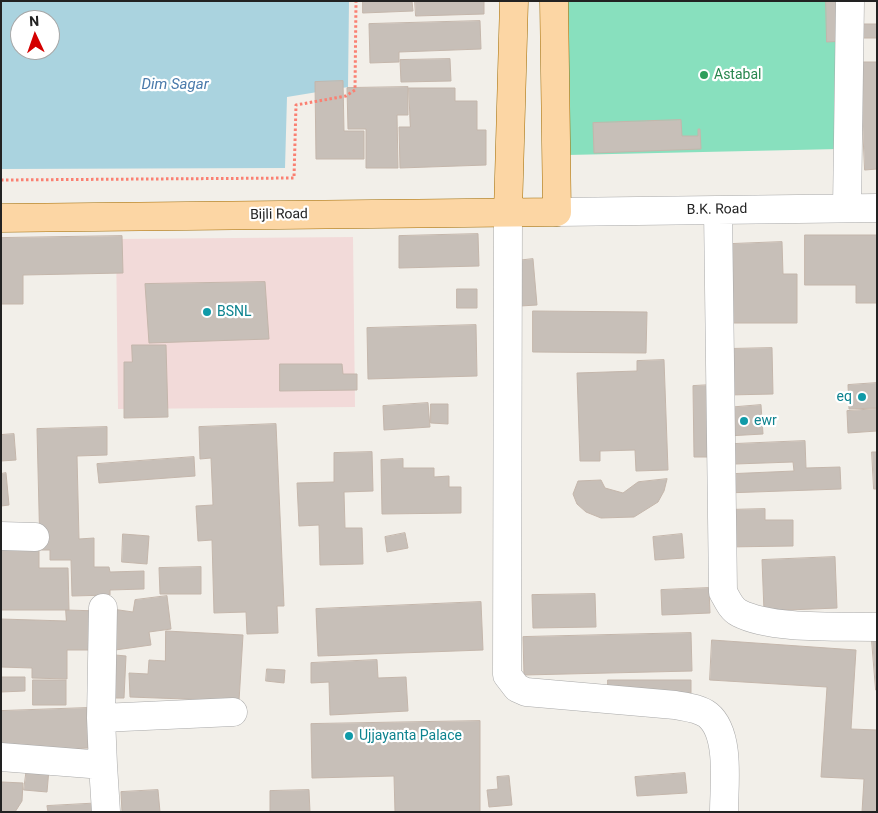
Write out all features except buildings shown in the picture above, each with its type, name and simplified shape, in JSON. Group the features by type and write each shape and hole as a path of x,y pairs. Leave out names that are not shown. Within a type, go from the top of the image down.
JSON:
{"main road":[{"path":"508,212 514,1"},
{"path":"554,1 557,212"},
{"name":"Bijli Road","path":"1,218 557,212"}],"street":[{"path":"847,208 850,1"},
{"name":"B.K. Road","path":"557,212 877,208"},
{"path":"718,210 723,592 738,612 756,619 804,625 877,627"},
{"path":"508,212 507,675 517,688 526,692 675,705 696,709 708,715 718,730 723,744 724,812"},
{"path":"1,536 35,537"},
{"path":"104,608 101,718 106,812"},
{"path":"101,718 232,712"},
{"path":"1,757 103,765"}],"path":[{"path":"1,180 294,178 296,105 346,96 355,90 356,1"}],"shaded area":[{"name":"BSNL","path":"353,237 355,407 118,409 116,239"}],"green space":[{"name":"Astabal","path":"568,1 841,1 839,149 567,155"}],"water":[{"name":"Dim Sagar","path":"1,1 349,1 348,87 287,97 285,168 1,169"}],"place":[{"name":"Astabal","path":"704,75"},
{"name":"BSNL","path":"207,312"},
{"name":"eq","path":"862,397"},
{"name":"ewr","path":"744,421"},
{"name":"Ujjayanta Palace","path":"349,736"}]}
